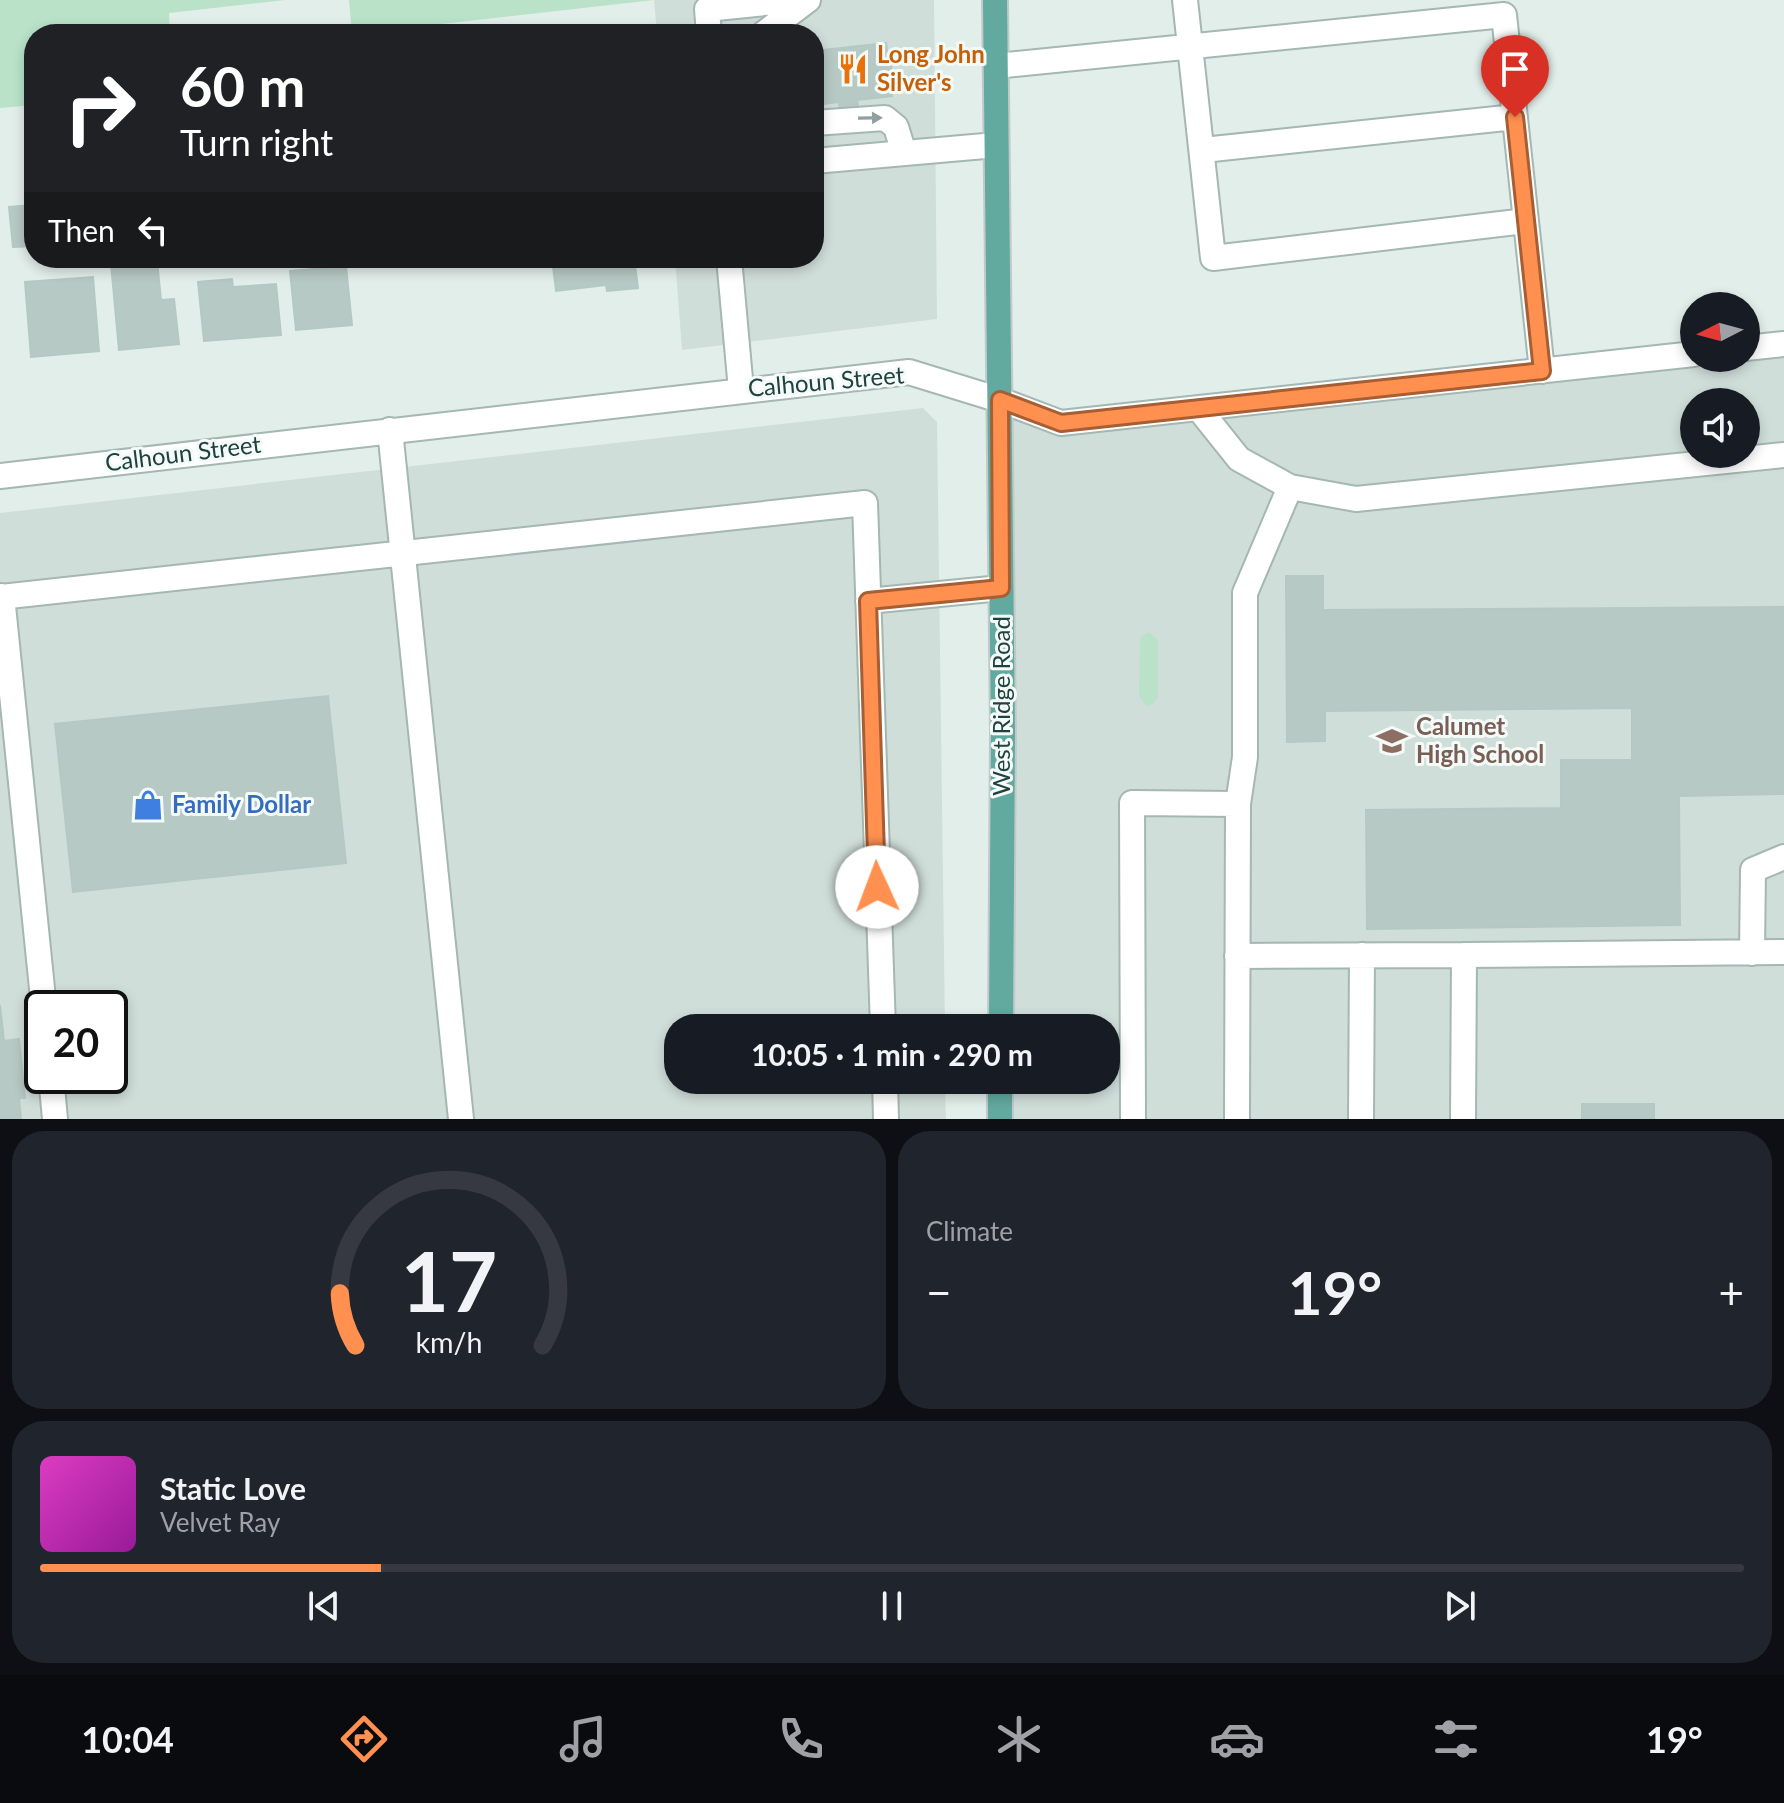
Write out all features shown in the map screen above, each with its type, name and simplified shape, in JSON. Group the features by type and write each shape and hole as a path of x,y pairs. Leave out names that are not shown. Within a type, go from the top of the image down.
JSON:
{"main road":[{"name":"West Ridge Road","path":"995,0 1000,400 1001,1014"},
{"path":"1000,1094 1000,1119"}],"street":[{"path":"708,24 707,9 794,0"},
{"path":"776,24 808,0"},
{"path":"1185,0 1213,258 1526,221"},
{"path":"996,66 1504,15 1542,371"},
{"path":"1203,150 1515,117"},
{"path":"824,122 885,118 896,127 904,153"},
{"path":"824,160 996,145"},
{"path":"730,268 741,390"},
{"path":"1760,347 1784,344"},
{"name":"Calhoun Street","path":"0,476 909,372 1000,400 1061,423 1680,356"},
{"path":"1199,409 1239,459 1290,487 1356,499 1784,455"},
{"path":"390,430 461,1119"},
{"path":"1237,1119 1238,804 1245,757 1245,593 1290,487"},
{"path":"42,990 1,597 865,503 883,1014"},
{"path":"868,601 1001,588"},
{"path":"1133,1119 1132,803 1238,804"},
{"path":"1752,953 1753,870 1784,857"},
{"path":"1237,956 1784,952"},
{"path":"1361,1119 1362,955"},
{"path":"1463,1119 1464,955"},
{"path":"53,1094 55,1119"},
{"path":"885,1094 886,1119"}],"shaded area":[{"path":"654,0 934,0 937,319 682,350 676,268 824,268 824,24 656,24"},
{"name":"Calumet High School","path":"1784,341 1784,1119 998,1119 998,1094 1120,1094 1120,1014 998,1014 1000,400 1061,423 1680,359 1680,372 1760,372 1760,352"},
{"path":"923,408 937,422 945,1014 664,1014 664,1094 945,1094 946,1119 0,1119 0,513"}],"green space":[{"path":"0,0 285,0 169,13 170,24 24,24 24,106 0,108"},
{"path":"349,0 654,0 441,24 351,24"},
{"path":"1149,632 1158,640 1158,696 1153,704 1146,706 1139,696 1140,642 1141,637"}],"building":[{"name":"Long John Silver's","path":"886,43 888,58 891,58 892,96 857,100 859,111 840,113 839,102 824,104 824,50"},
{"path":"24,206 24,246 13,247 9,207"},
{"path":"111,268 158,268 161,300 174,299 179,344 119,350"},
{"path":"346,268 352,325 296,330 290,271"},
{"path":"553,268 635,268 638,288 607,291 606,285 556,291"},
{"path":"93,277 99,351 31,357 25,282"},
{"path":"232,279 233,287 276,284 281,335 204,341 198,282"},
{"path":"1286,576 1323,576 1323,610 1784,607 1784,794 1679,796 1680,925 1367,929 1366,810 1561,808 1561,760 1632,760 1632,708 1325,711 1325,741 1287,742"},
{"path":"328,696 346,863 73,892 55,724"},
{"path":"0,1005 4,1041 19,1039 25,1098 19,1098 21,1119 0,1119"},
{"path":"1582,1104 1654,1104 1654,1119 1582,1119"}],"place":[{"name":"Long John Silver's","path":"853,69"},
{"name":"Calumet High School","path":"1392,741"},
{"name":"Family Dollar","path":"148,805"}],"route":[{"path":"877,887 868,601 1001,588 1000,400 1061,423 1542,371 1515,117"}]}
